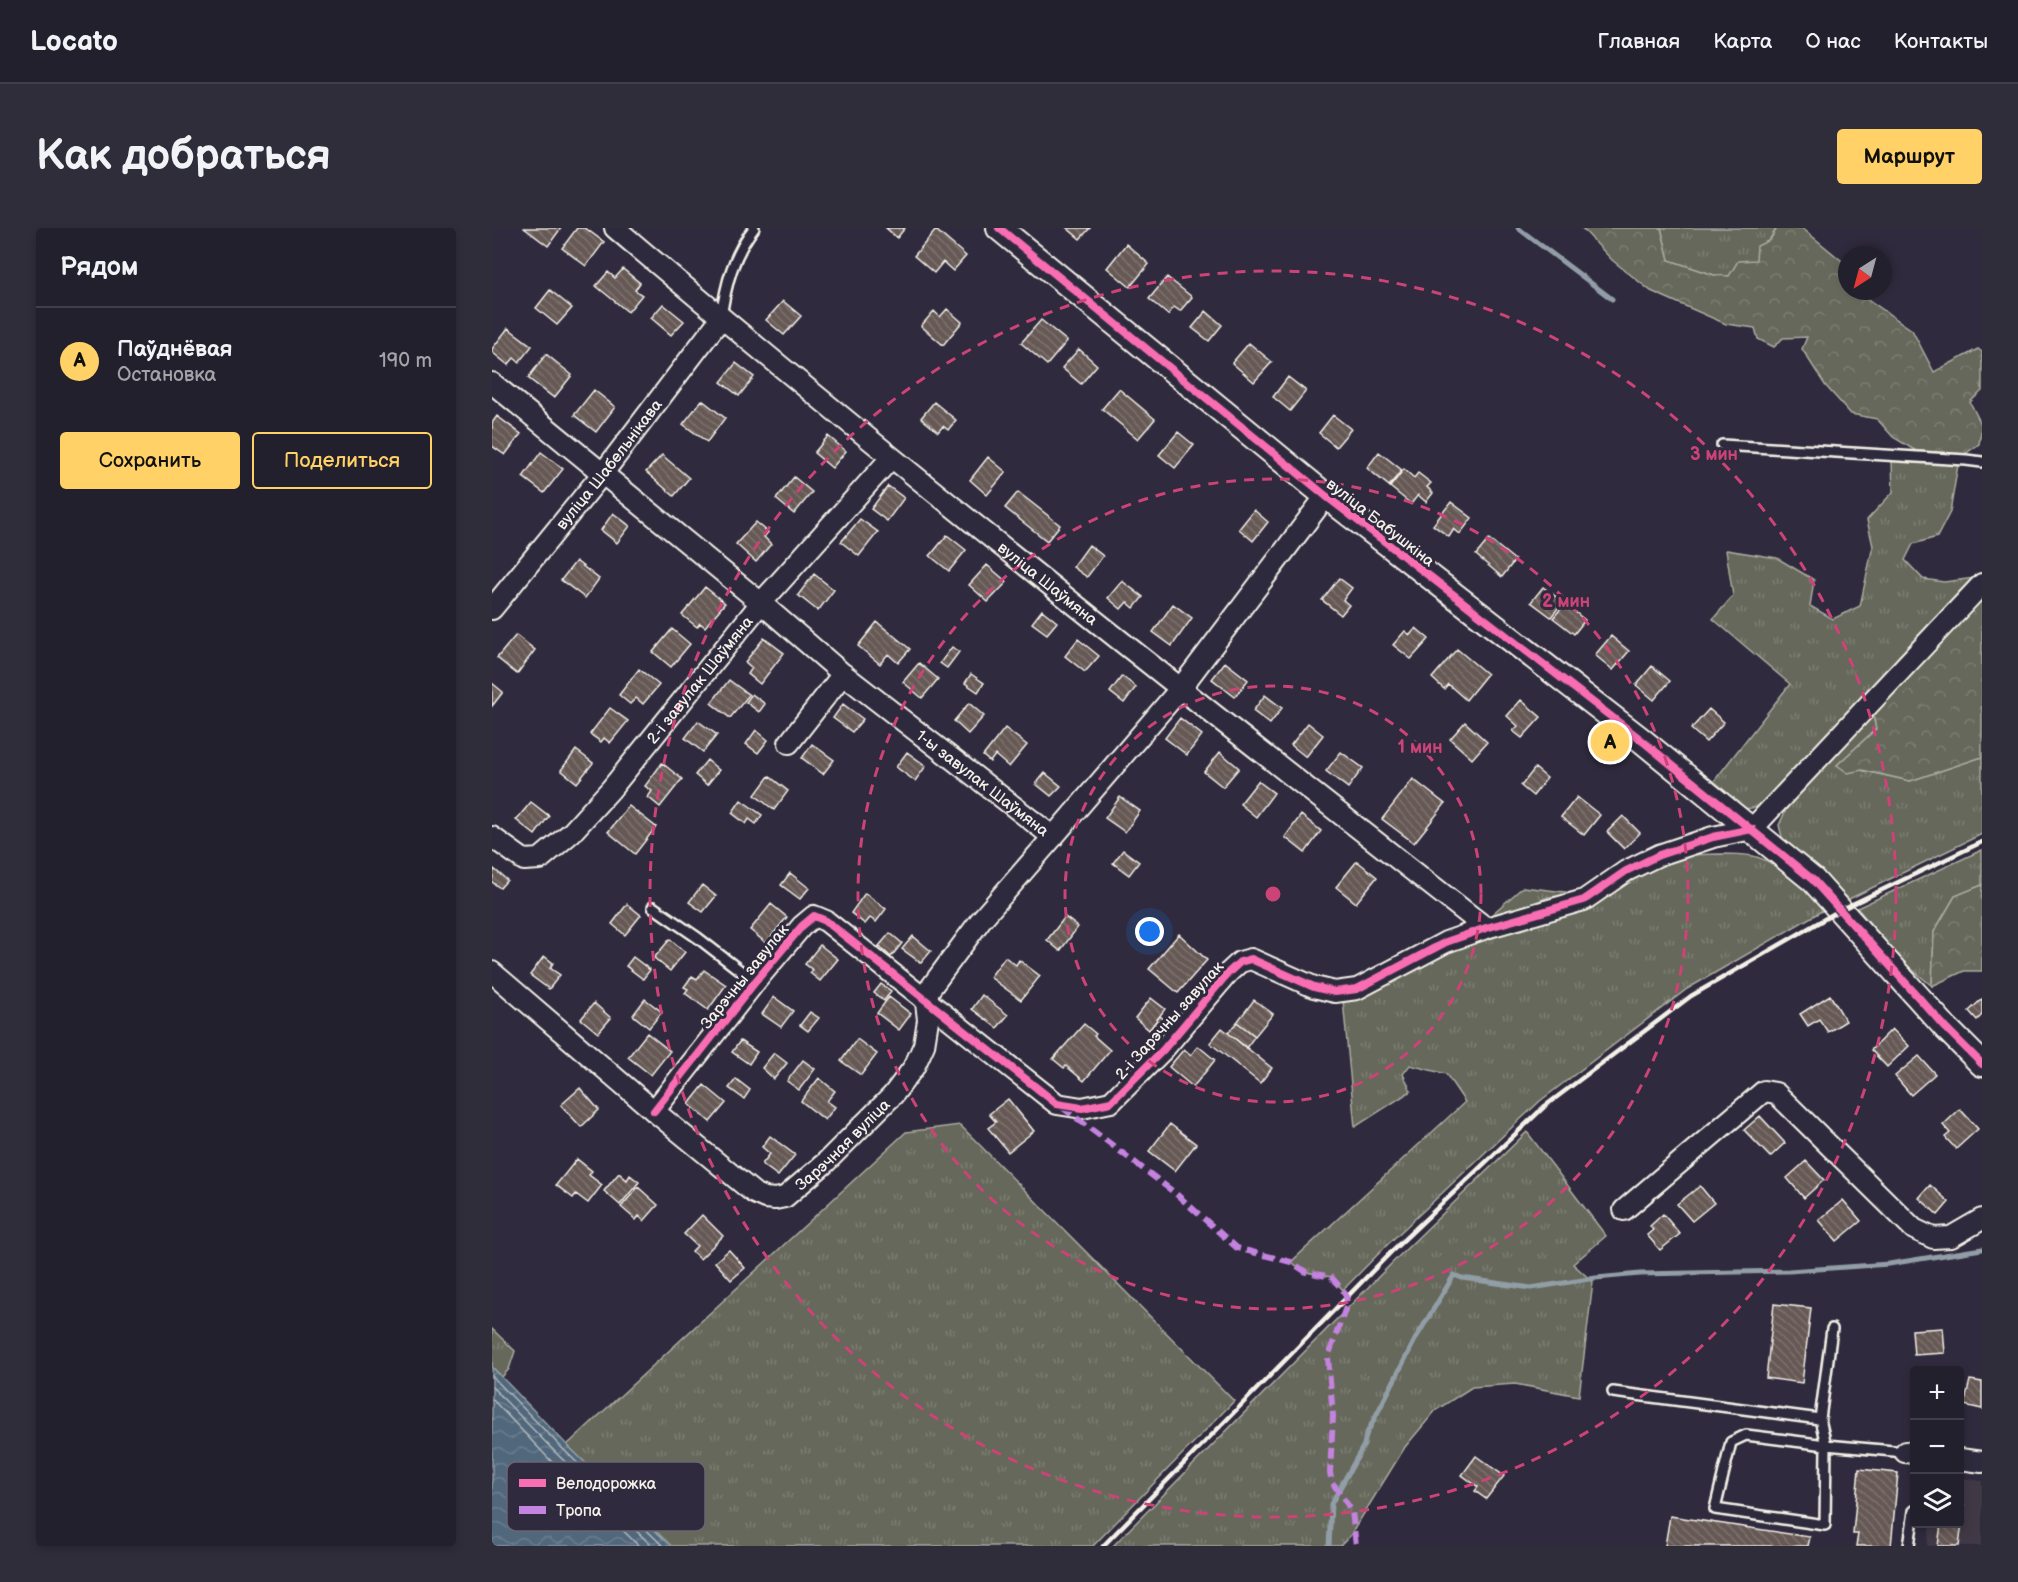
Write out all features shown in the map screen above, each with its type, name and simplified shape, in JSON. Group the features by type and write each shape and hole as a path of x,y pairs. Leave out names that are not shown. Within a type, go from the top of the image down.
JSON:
{"street":[{"name":"вуліца Шаўмяна","path":"615,228 891,458 1180,689 1486,928"},
{"name":"вуліца Бабушкіна","path":"999,228 1326,496 1640,739 1813,880 1982,1064"},
{"name":"вуліца Шабельнікава","path":"492,609 603,474 721,318"},
{"name":"1-ы завулак Шаўмяна","path":"492,383 761,603 843,674 1053,837 1180,689 1326,496"},
{"name":"2-і завулак Шаўмяна","path":"492,837 524,860 540,859 572,832 611,789 761,603 891,458"},
{"path":"1752,829 1982,584"},
{"path":"789,743 843,674"},
{"name":"2-і Зарэчны завулак","path":"926,1002 1057,1104 1082,1108 1111,1102 1164,1050 1228,973 1240,962 1251,959 1314,987 1335,992 1357,989 1446,942 1584,900 1626,871 1659,855 1713,837 1752,829"},
{"name":"Зарэчная вуліца","path":"492,972 754,1193 765,1198 785,1197 848,1141 893,1095 914,1067 924,1045 928,1020 926,1002 929,990 980,921 1053,837"},
{"name":"Зарэчны завулак","path":"654,1111 755,982 802,926 814,916 826,921 926,1002"},
{"path":"1624,1210 1764,1091 1776,1093 1848,1167 1914,1229 1933,1238 1951,1237 1982,1219"},
{"path":"1964,1460 1982,1462"}],"lane":[{"path":"721,318 726,283 741,245 754,228"},
{"path":"1722,445 1982,462"},
{"path":"653,907 755,982"},
{"path":"1832,1329 1820,1419 1826,1445 1825,1525 1715,1509 1731,1442 1746,1436 1826,1445 1910,1453"},
{"path":"1613,1392 1820,1419"},
{"path":"1909,1546 1912,1528"}],"shaded area":[{"path":"1964,1479 1982,1481 1982,1546 1927,1546 1929,1528 1964,1528"}],"green space":[{"path":"1582,228 1661,228 1669,260 1714,275 1729,276 1738,261 1756,260 1757,246 1770,240 1777,228 1802,228 1838,258 1838,300 1869,300 1912,330 1934,372 1978,349 1982,352 1982,391 1970,402 1982,426 1979,444 1965,454 1916,451 1893,437 1877,419 1851,414 1825,385 1802,349 1807,337 1783,338 1774,347 1758,339 1755,328 1726,324 1651,291 1612,260"},
{"path":"1661,228 1777,228 1756,260 1730,276 1714,275 1669,260"},
{"path":"1892,461 1958,465 1950,512 1937,537 1913,544 1905,560 1923,579 1944,582 1975,578 1769,800 1759,806 1744,808 1714,781 1790,684 1713,619 1733,596 1726,550 1777,558 1814,580 1810,606 1833,619 1860,606 1873,546 1867,520 1893,492"},
{"path":"1982,600 1982,757 1910,781 1862,770 1848,773 1837,765 1876,729 1873,715"},
{"path":"1873,715 1876,729 1837,765 1910,781 1982,757 1982,834 1849,899 1789,847 1782,837 1779,825 1790,801"},
{"path":"1982,850 1982,885 1955,896 1934,932 1932,986 1902,961 1857,908"},
{"path":"1740,854 1763,859 1792,878 1825,909 1687,989 1540,1101 1387,1245 1343,1290 1331,1277 1306,1272 1291,1262 1465,1102 1446,1074 1410,1065 1403,1074 1411,1091 1355,1127 1343,1000 1448,947 1684,855"},
{"path":"1982,885 1982,971 1964,971 1932,986 1934,932 1955,896"},
{"path":"1523,887 1582,894 1548,897 1498,919 1491,915"},
{"path":"960,1125 1234,1401 1093,1546 671,1546 656,1531 705,1531 705,1462 585,1462 567,1445 906,1132"},
{"path":"1527,1132 1606,1236 1573,1264 1593,1282 1579,1396 1515,1384 1472,1387 1436,1410 1405,1447 1350,1536 1340,1546 1113,1546 1398,1257"},
{"path":"492,1329 515,1351 509,1369 502,1377 492,1367"}],"water":[{"path":"492,1367 585,1462 507,1462 507,1531 656,1531 671,1546 492,1546"}],"building":[{"path":"524,228 561,228 548,246"},
{"path":"577,228 585,228 604,242 586,266 562,248"},
{"path":"886,228 905,228 897,238"},
{"path":"1067,228 1090,228 1080,239"},
{"path":"936,230 966,256 953,271 943,262 934,273 914,256"},
{"path":"1126,244 1149,264 1130,287 1107,268"},
{"path":"623,269 640,283 635,290 642,295 628,312 596,286 608,272 615,278"},
{"path":"1167,277 1192,297 1180,311 1174,307 1168,315 1149,299"},
{"path":"550,290 572,308 557,325 536,308"},
{"path":"783,301 801,316 784,335 766,320"},
{"path":"663,304 684,321 671,335 651,318"},
{"path":"947,309 962,322 943,345 921,326 934,311 940,317"},
{"path":"1206,311 1222,325 1209,341 1192,328"},
{"path":"1041,320 1067,341 1047,365 1021,343"},
{"path":"508,328 532,346 519,362 514,358 508,365 492,352 492,349"},
{"path":"1249,343 1272,362 1254,382 1232,363"},
{"path":"1079,349 1097,365 1081,384 1062,368"},
{"path":"546,354 572,375 554,398 528,378"},
{"path":"736,363 754,377 739,396 721,382"},
{"path":"1288,377 1306,391 1290,411 1273,397"},
{"path":"1119,389 1155,419 1138,439 1102,409"},
{"path":"594,390 615,407 596,432 574,415"},
{"path":"702,400 725,418 707,442 683,424"},
{"path":"934,402 956,420 948,430 943,426 938,432 921,418"},
{"path":"1333,415 1351,429 1336,447 1319,433"},
{"path":"497,416 521,434 505,455 492,446 492,423"},
{"path":"1178,432 1194,445 1175,468 1159,455"},
{"path":"828,436 846,451 832,468 814,453"},
{"path":"541,452 563,469 544,493 523,477"},
{"path":"1379,452 1402,470 1389,486 1367,468"},
{"path":"662,455 689,478 674,496 646,472"},
{"path":"988,457 1006,472 987,495 970,480"},
{"path":"1404,469 1414,478 1418,473 1431,483 1427,487 1433,493 1426,502 1418,495 1411,504 1390,487"},
{"path":"794,477 812,492 794,514 776,499"},
{"path":"888,486 904,498 887,521 871,509"},
{"path":"1018,492 1060,525 1047,541 1005,508"},
{"path":"1451,502 1472,518 1460,534 1454,529 1449,537 1433,525"},
{"path":"1254,510 1268,522 1253,541 1239,529"},
{"path":"613,513 630,526 617,543 601,530"},
{"path":"860,519 878,532 859,556 841,542"},
{"path":"756,522 768,532 764,537 771,544 756,562 736,544"},
{"path":"947,535 966,550 949,571 930,556"},
{"path":"1489,539 1515,560 1502,577 1476,555"},
{"path":"1089,545 1103,556 1087,577 1073,567"},
{"path":"576,561 599,579 585,598 561,580"},
{"path":"987,565 1007,582 988,602 969,585"},
{"path":"814,574 834,590 818,611 798,595"},
{"path":"1339,578 1352,588 1343,600 1349,605 1341,615 1322,600"},
{"path":"1122,581 1143,597 1134,608 1127,602 1121,609 1108,598"},
{"path":"705,587 725,603 705,627 700,623 697,627 682,615"},
{"path":"1543,587 1563,602 1551,617 1531,602"},
{"path":"1173,604 1192,618 1172,646 1153,632"},
{"path":"1565,604 1585,620 1574,634 1553,618"},
{"path":"1042,610 1057,622 1047,634 1032,623"},
{"path":"877,622 910,649 898,663 888,654 880,664 858,646"},
{"path":"1416,628 1429,639 1411,659 1393,645 1405,631 1410,635"},
{"path":"672,629 690,644 671,667 653,652"},
{"path":"516,635 535,650 517,674 497,658"},
{"path":"1611,636 1629,651 1613,670 1595,655"},
{"path":"764,638 784,653 760,684 748,674 752,668 745,662"},
{"path":"1078,639 1099,656 1085,672 1065,656"},
{"path":"952,647 959,652 947,668 940,663"},
{"path":"1457,649 1487,674 1466,700 1448,684 1444,689 1432,678"},
{"path":"1225,662 1248,680 1235,697 1212,679"},
{"path":"919,663 938,679 922,698 903,682"},
{"path":"1652,666 1670,681 1654,700 1636,685"},
{"path":"639,669 659,685 643,704 636,698 630,704 619,695"},
{"path":"971,674 984,683 978,692 965,683"},
{"path":"1122,676 1136,687 1124,703 1110,692"},
{"path":"729,680 749,695 730,718 711,703"},
{"path":"492,683 503,692 492,706"},
{"path":"752,694 765,704 759,712 746,702"},
{"path":"1265,695 1282,708 1270,724 1253,711"},
{"path":"1521,700 1541,717 1522,738 1513,731 1518,726 1507,716"},
{"path":"969,703 984,716 968,734 954,721"},
{"path":"843,704 863,719 852,732 833,718"},
{"path":"610,708 628,721 610,743 604,738 601,742 590,734"},
{"path":"1709,709 1724,722 1706,742 1691,729"},
{"path":"1180,718 1202,735 1187,755 1165,738"},
{"path":"698,721 717,735 703,752 685,738"},
{"path":"1465,722 1487,742 1472,759 1450,739"},
{"path":"1308,723 1323,735 1306,757 1291,745"},
{"path":"1005,728 1027,745 1009,767 995,755 990,762 983,756"},
{"path":"756,730 768,740 758,753 746,744"},
{"path":"812,744 834,760 823,774 802,758"},
{"path":"576,750 593,763 577,783 561,770"},
{"path":"907,752 926,766 915,781 896,767"},
{"path":"1220,752 1239,768 1223,787 1204,772"},
{"path":"1341,752 1363,768 1348,788 1326,771"},
{"path":"707,760 719,770 707,785 695,775"},
{"path":"662,763 682,779 660,807 648,797 652,791 645,786"},
{"path":"1535,768 1547,778 1533,796 1521,786"},
{"path":"1045,773 1061,786 1051,796 1036,784"},
{"path":"769,776 788,791 774,810 755,795"},
{"path":"1413,779 1445,804 1414,843 1382,819"},
{"path":"1258,781 1274,793 1256,817 1240,804"},
{"path":"1120,797 1140,811 1125,832 1105,818"},
{"path":"1577,797 1600,815 1584,835 1561,817"},
{"path":"741,800 762,815 756,824 749,819 746,824 732,813"},
{"path":"531,802 549,816 535,835 516,820"},
{"path":"629,806 656,827 635,854 608,832"},
{"path":"1301,815 1321,831 1305,853 1285,837"},
{"path":"1623,816 1640,833 1624,849 1607,832"},
{"path":"1123,850 1139,862 1129,875 1113,863"},
{"path":"1357,861 1377,877 1356,903 1336,887"},
{"path":"494,869 507,880 500,888 492,882"},
{"path":"790,873 809,888 800,899 781,885"},
{"path":"702,885 716,896 703,912 689,902"},
{"path":"865,893 886,909 876,922 870,918 865,924 851,913"},
{"path":"627,904 641,915 625,935 612,924"},
{"path":"771,904 787,917 766,943 750,930"},
{"path":"1065,917 1078,927 1060,951 1047,940"},
{"path":"890,933 902,943 891,957 879,946"},
{"path":"1179,934 1207,960 1178,993 1149,969"},
{"path":"913,936 931,951 921,963 902,949"},
{"path":"670,939 685,952 670,971 654,958"},
{"path":"820,945 838,959 820,981 810,973 813,970 805,964"},
{"path":"544,956 553,963 550,968 560,975 549,989 530,975"},
{"path":"633,957 650,970 643,979 626,966"},
{"path":"1005,957 1016,965 1019,960 1040,976 1021,1000 990,977"},
{"path":"704,970 726,985 708,1010 685,993 688,989 684,987 692,976 697,979"},
{"path":"881,984 891,991 884,1001 874,993"},
{"path":"982,995 1008,1015 997,1028 972,1009"},
{"path":"1830,995 1846,1021 1828,1032 1819,1019 1808,1026 1800,1014"},
{"path":"774,997 793,1011 781,1027 762,1014"},
{"path":"889,997 911,1014 899,1030 877,1013"},
{"path":"1151,998 1165,1009 1149,1030 1135,1018"},
{"path":"645,999 662,1012 649,1028 633,1015"},
{"path":"1982,999 1982,1015 1977,1020 1969,1011"},
{"path":"1254,1000 1273,1014 1255,1036 1237,1022"},
{"path":"594,1003 611,1018 598,1033 581,1019"},
{"path":"810,1012 819,1018 808,1031 800,1025"},
{"path":"1160,1016 1170,1024 1159,1038 1149,1030"},
{"path":"1237,1022 1255,1036 1246,1048 1228,1033"},
{"path":"1084,1024 1110,1050 1084,1081 1066,1066 1064,1068 1053,1059"},
{"path":"1222,1028 1272,1068 1260,1083 1210,1043"},
{"path":"1892,1029 1909,1046 1887,1067 1871,1050"},
{"path":"647,1033 670,1051 651,1075 628,1057"},
{"path":"857,1039 877,1054 861,1075 841,1061"},
{"path":"740,1041 757,1052 749,1064 732,1052"},
{"path":"1198,1046 1215,1060 1193,1087 1169,1067 1184,1049 1191,1055"},
{"path":"774,1053 787,1063 774,1079 762,1068"},
{"path":"1919,1056 1935,1074 1911,1095 1895,1076"},
{"path":"803,1060 815,1069 799,1090 787,1081"},
{"path":"819,1078 835,1091 827,1101 835,1107 825,1120 801,1101"},
{"path":"736,1079 750,1090 744,1099 729,1088"},
{"path":"704,1085 726,1103 710,1122 689,1104"},
{"path":"580,1088 599,1110 581,1127 561,1105"},
{"path":"1008,1099 1034,1131 1008,1152 988,1128 996,1122 989,1114"},
{"path":"1960,1109 1978,1129 1956,1149 1945,1137 1950,1133 1943,1125"},
{"path":"1760,1116 1785,1143 1770,1157 1744,1130"},
{"path":"1170,1124 1196,1144 1175,1171 1149,1151"},
{"path":"770,1136 795,1155 778,1176 762,1164 770,1154 762,1147"},
{"path":"577,1159 592,1171 589,1175 602,1185 588,1203 576,1194 573,1198 556,1185"},
{"path":"1806,1161 1824,1180 1804,1198 1787,1178"},
{"path":"619,1173 627,1180 630,1175 639,1182 620,1205 604,1191"},
{"path":"1930,1185 1949,1202 1938,1215 1919,1198"},
{"path":"1700,1186 1714,1203 1692,1221 1677,1204"},
{"path":"638,1187 658,1205 644,1221 639,1216 636,1220 621,1207"},
{"path":"1843,1200 1861,1221 1837,1241 1819,1220"},
{"path":"1663,1214 1680,1234 1660,1250 1647,1235 1653,1230 1650,1226"},
{"path":"702,1215 723,1236 700,1259 692,1251 697,1246 684,1234"},
{"path":"729,1250 745,1268 731,1280 715,1262"},
{"path":"1774,1304 1811,1308 1802,1383 1766,1378"},
{"path":"1943,1328 1945,1353 1914,1355 1912,1330"},
{"path":"1970,1380 1982,1382 1982,1409 1964,1405"},
{"path":"1476,1456 1504,1476 1486,1499 1475,1491 1478,1487 1462,1475"},
{"path":"1859,1469 1898,1473 1891,1546 1856,1546 1858,1534 1853,1534"},
{"path":"1670,1516 1810,1537 1808,1546 1665,1546"},
{"path":"1940,1528 1961,1528 1959,1546 1938,1546"}],"waterway":[{"path":"1518,228 1612,299"},
{"path":"1329,1546 1331,1504 1364,1445 1366,1435 1416,1338 1454,1275 1531,1288 1640,1274 1789,1271 1889,1264 1982,1249"}],"railway":[{"path":"1103,1546 1393,1250 1545,1106 1691,996 1840,910 1982,842"}],"marked path":[{"path":"1062,1107 1175,1193 1237,1248 1291,1262 1306,1272 1331,1277 1343,1290 1347,1304 1328,1357 1333,1416 1330,1473 1332,1482 1352,1511 1356,1546"}],"cycle path":[{"path":"999,228 1326,496 1640,739 1813,880 1946,1028 1982,1064"},
{"path":"654,1111 755,982 802,926 814,916 826,921 1057,1104 1082,1108 1111,1102 1163,1050 1240,962 1251,959 1314,987 1335,992 1357,989 1446,942 1584,900 1626,871 1659,855 1713,837 1752,829"}],"place":[{"name":"Паўднёвая","path":"1610,742"}]}
